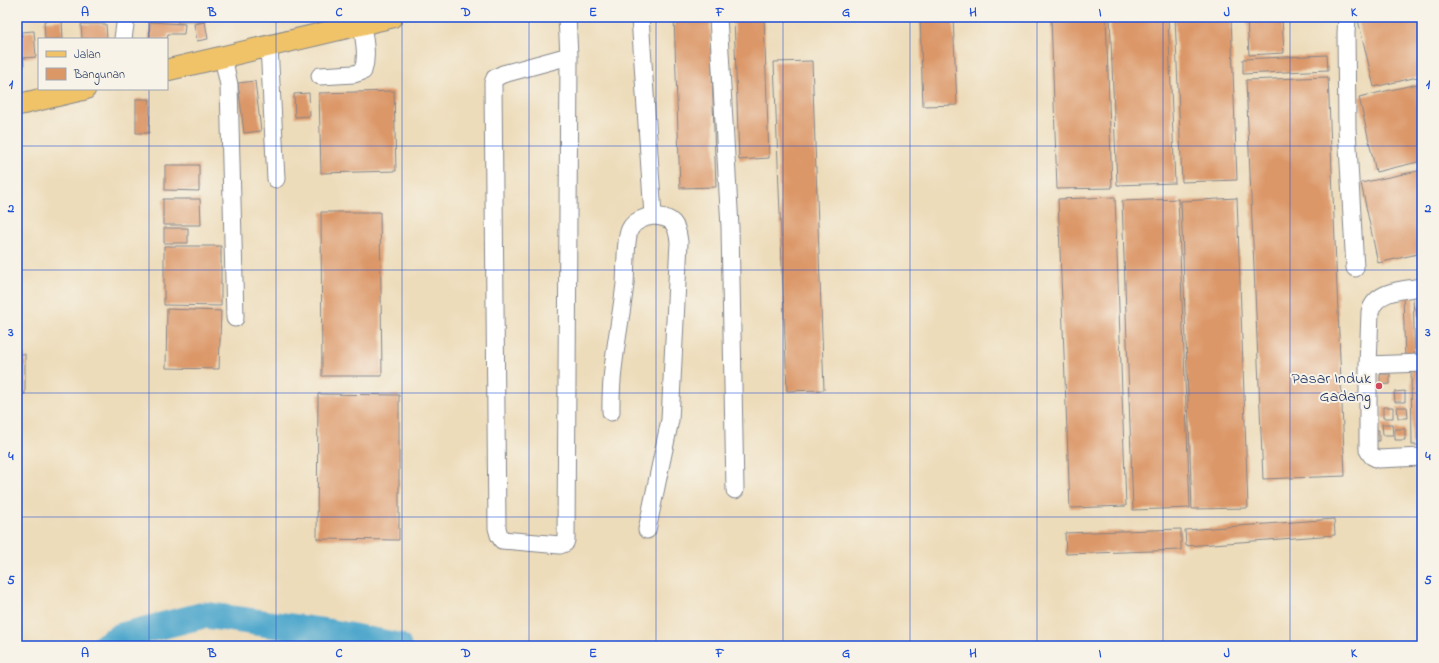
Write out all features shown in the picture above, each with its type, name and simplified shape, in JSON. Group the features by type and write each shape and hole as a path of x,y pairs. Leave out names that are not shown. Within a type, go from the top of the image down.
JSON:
{"main road":[{"path":"168,70 392,17"},
{"path":"17,105 81,90"}],"street":[{"path":"123,38 126,17"},
{"path":"557,17 564,57"},
{"path":"564,57 503,74 495,78 493,83 497,528 502,540 560,546 565,543 566,540 564,57 567,17"},
{"path":"640,17 653,216"},
{"path":"718,17 730,227 735,490"},
{"path":"1347,17 1347,129 1355,268"},
{"path":"320,76 354,74 363,71 366,53 362,24"},
{"path":"269,46 276,179"},
{"path":"222,57 229,86 235,318"},
{"path":"611,412 612,377 625,284 630,228 646,216 663,216 672,221 677,229 679,242 670,420 647,530"},
{"path":"1422,287 1393,292 1378,297 1372,305 1370,312 1368,365 1368,450 1372,456 1378,459 1422,457"},
{"path":"1368,365 1422,363"}],"building":[{"path":"92,17 122,17 123,20 92,21"},
{"path":"147,17 169,17 169,19 147,19"},
{"path":"177,17 205,17 205,22 177,22"},
{"path":"674,17 710,17 716,187 680,188"},
{"path":"734,17 764,17 769,158 739,160"},
{"path":"920,17 953,17 957,105 923,106"},
{"path":"1051,17 1106,17 1112,188 1057,189"},
{"path":"1110,17 1168,17 1175,183 1117,185"},
{"path":"1175,17 1231,17 1237,180 1182,182"},
{"path":"1247,17 1282,17 1284,53 1249,55"},
{"path":"1371,17 1422,17 1422,76 1374,87 1358,20"},
{"path":"62,20 63,38 45,38 44,21"},
{"path":"150,22 185,24 184,34 168,34 167,38 149,38"},
{"path":"205,22 208,39 197,41 194,24"},
{"path":"81,24 106,24 107,38 82,38"},
{"path":"34,31 36,57 23,58 24,65 17,65 17,36 22,36 21,32"},
{"path":"1327,55 1328,70 1243,74 1243,59"},
{"path":"812,61 824,390 787,391 774,62"},
{"path":"1328,77 1345,476 1263,479 1246,80"},
{"path":"255,81 261,131 244,133 238,83"},
{"path":"1422,83 1422,161 1376,172 1359,97"},
{"path":"394,91 396,171 321,173 319,93"},
{"path":"309,93 310,116 295,117 294,94"},
{"path":"136,99 150,99 149,133 136,133"},
{"path":"165,165 199,165 199,191 165,190"},
{"path":"1422,170 1422,253 1378,263 1361,183"},
{"path":"1115,197 1126,506 1070,508 1058,199"},
{"path":"1237,198 1248,508 1192,509 1181,201"},
{"path":"163,199 200,199 201,225 163,225"},
{"path":"1178,199 1190,508 1133,510 1122,201"},
{"path":"321,212 380,212 382,376 322,376"},
{"path":"164,228 188,228 188,243 164,243"},
{"path":"164,246 221,246 221,306 164,305"},
{"path":"1403,293 1413,293 1415,361 1405,361"},
{"path":"1417,305 1422,305 1422,315 1417,316"},
{"path":"167,309 221,311 219,369 166,368"},
{"path":"17,354 25,354 25,394 17,394"},
{"path":"1419,366 1422,445 1412,445 1411,367"},
{"path":"1380,374 1390,374 1390,384 1380,385"},
{"path":"1405,391 1405,402 1395,402 1394,392"},
{"path":"318,394 399,395 399,540 317,539"},
{"path":"1383,407 1393,407 1393,418 1383,418"},
{"path":"1397,407 1407,407 1408,418 1398,418"},
{"path":"1382,424 1392,424 1393,435 1383,435"},
{"path":"1395,429 1405,429 1405,440 1395,440"},
{"path":"1369,430 1379,430 1379,441 1369,441"},
{"path":"1334,519 1335,535 1186,546 1185,530"},
{"path":"1181,529 1181,550 1066,554 1065,533"}],"waterway":[{"path":"105,646 121,636 204,615 328,632 398,646"}],"place":[{"name":"Pasar Induk Gadang","path":"1379,386"}]}
